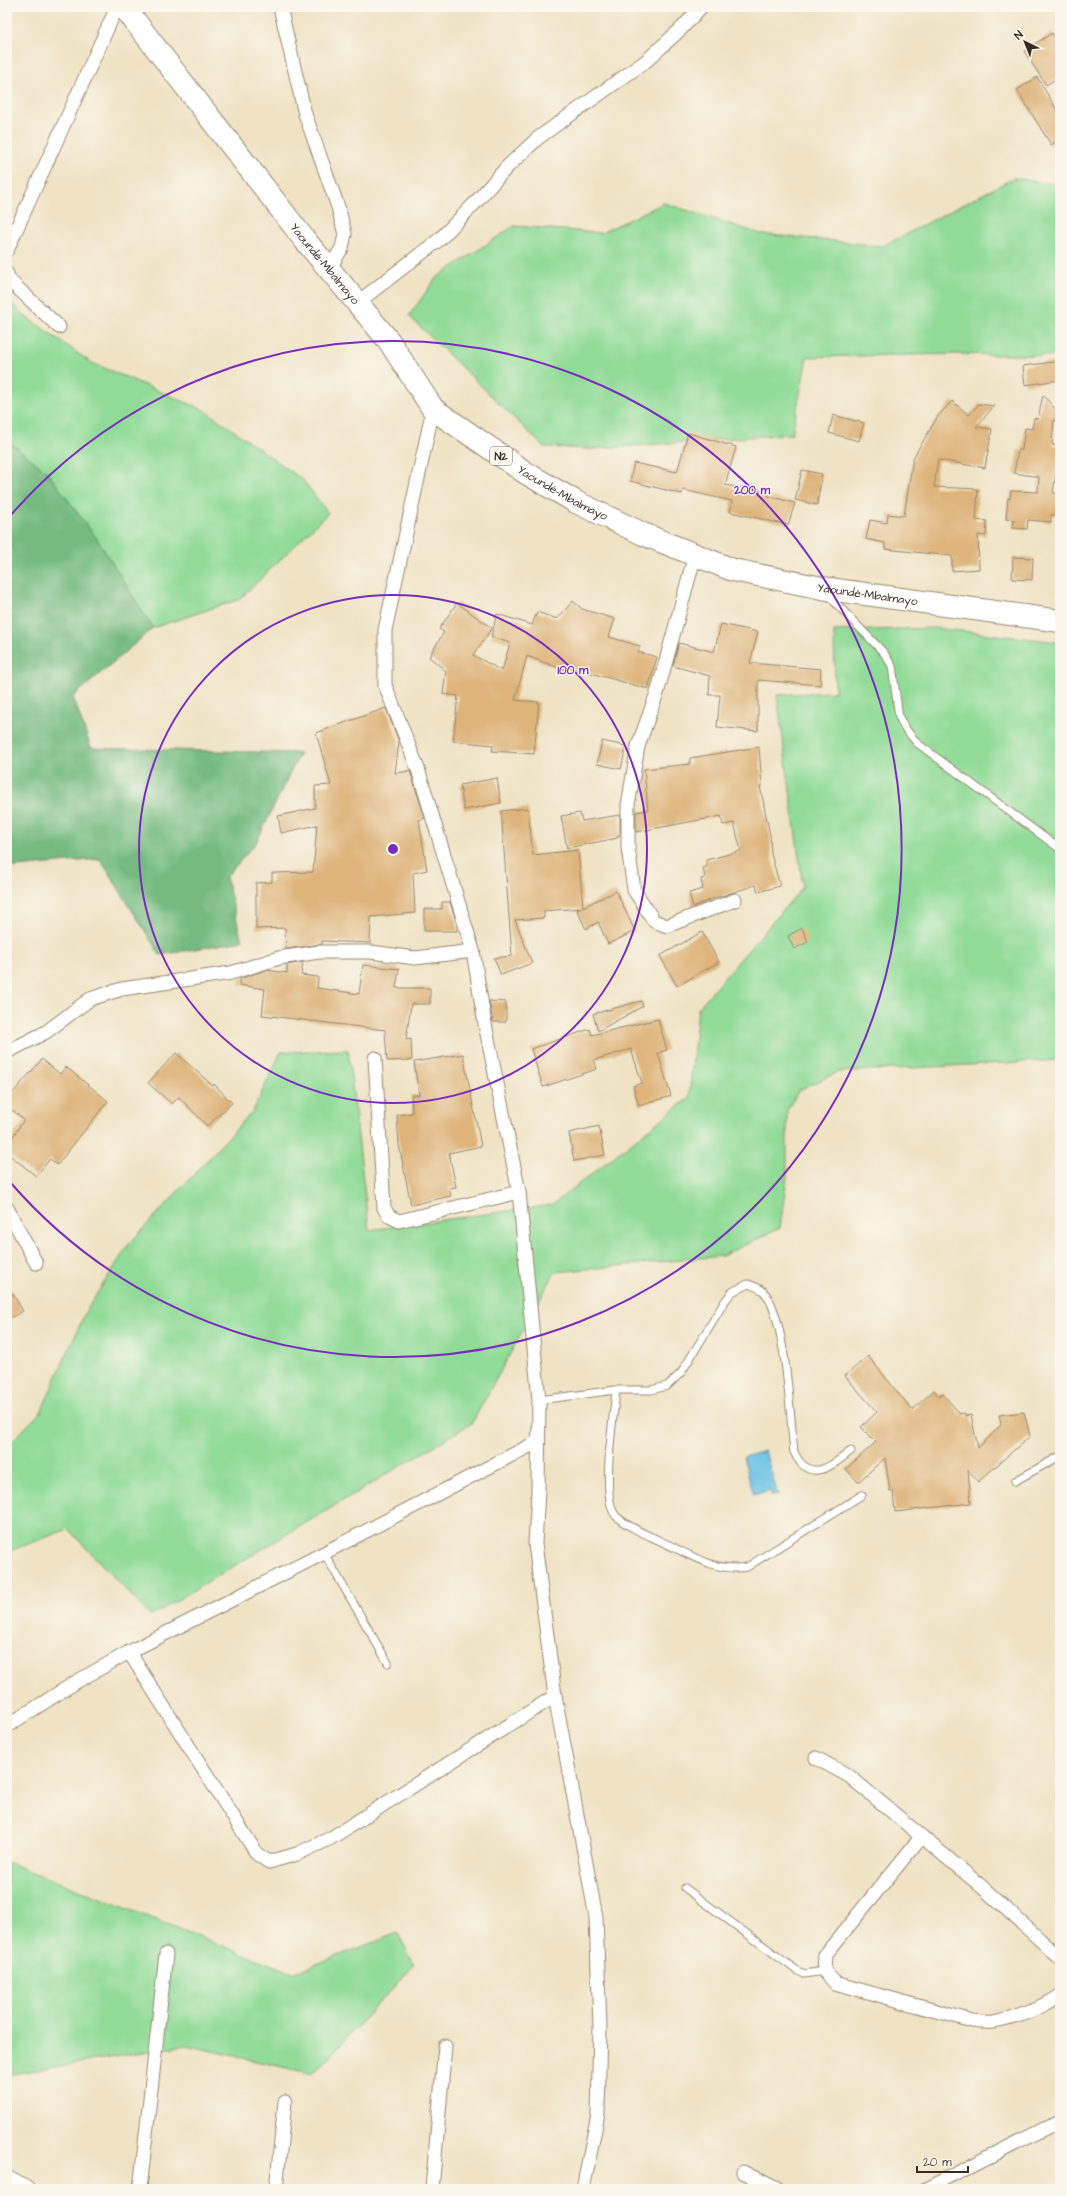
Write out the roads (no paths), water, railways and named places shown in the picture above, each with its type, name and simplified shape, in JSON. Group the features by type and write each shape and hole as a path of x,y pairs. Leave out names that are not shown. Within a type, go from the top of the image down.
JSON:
{"highway":[{"name":"Yaoundé-Mbalmayo","path":"124,7 329,269 389,341 433,409 526,473 576,502 643,534 733,570 822,588 1060,621"}],"street":[{"path":"7,250 117,7"},
{"path":"280,7 305,114 338,207 345,234 342,248 329,269"},
{"path":"358,303 440,239 507,167 538,138 646,61 682,28 701,7"},
{"path":"7,274 9,280 58,327"},
{"path":"433,409 385,630 385,685 418,769 473,951 485,1024 519,1192 539,1400 538,1491 535,1544 555,1696 596,1918 600,2027 598,2114 583,2189"},
{"path":"695,555 658,690 638,746 628,805 628,847 634,890 654,921 668,926 736,900"},
{"path":"7,1052 46,1032 90,1000 122,989 231,973 279,958 319,952 371,952 415,958 473,951"},
{"path":"375,1058 384,1208 389,1216 399,1221 519,1192"},
{"path":"7,1208 36,1263"},
{"path":"7,1726 76,1682 129,1652 538,1442"},
{"path":"129,1652 257,1854 269,1862 297,1854 331,1838 555,1696"},
{"path":"816,1758 849,1776 920,1837 981,1886 1060,1958"},
{"path":"920,1837 825,1955 824,1971 835,1983 972,2021 992,2022 1014,2016 1051,2002 1060,1995"},
{"path":"140,2189 166,1954"},
{"path":"432,2189 445,2046"},
{"path":"276,2189 285,2102"},
{"path":"926,2189 1060,2121"},
{"path":"743,2172 777,2189"},
{"path":"7,2177 28,2189"}],"lane":[{"path":"822,588 884,653 892,666 899,717 904,727 917,743 1060,849"},
{"path":"539,1400 616,1390 651,1390 667,1386 681,1373 732,1292 748,1284 763,1290 771,1301 781,1334 794,1452 798,1460 812,1470 825,1470 851,1451"},
{"path":"616,1390 607,1491 612,1510 627,1524 698,1559 725,1568 737,1569 747,1567 862,1495"},
{"path":"1015,1481 1060,1456"},
{"path":"324,1553 388,1663"},
{"path":"685,1888 796,1970 804,1974 824,1971"}],"water":[{"path":"765,1451 778,1495 772,1496 770,1490 754,1495 743,1457"}]}
